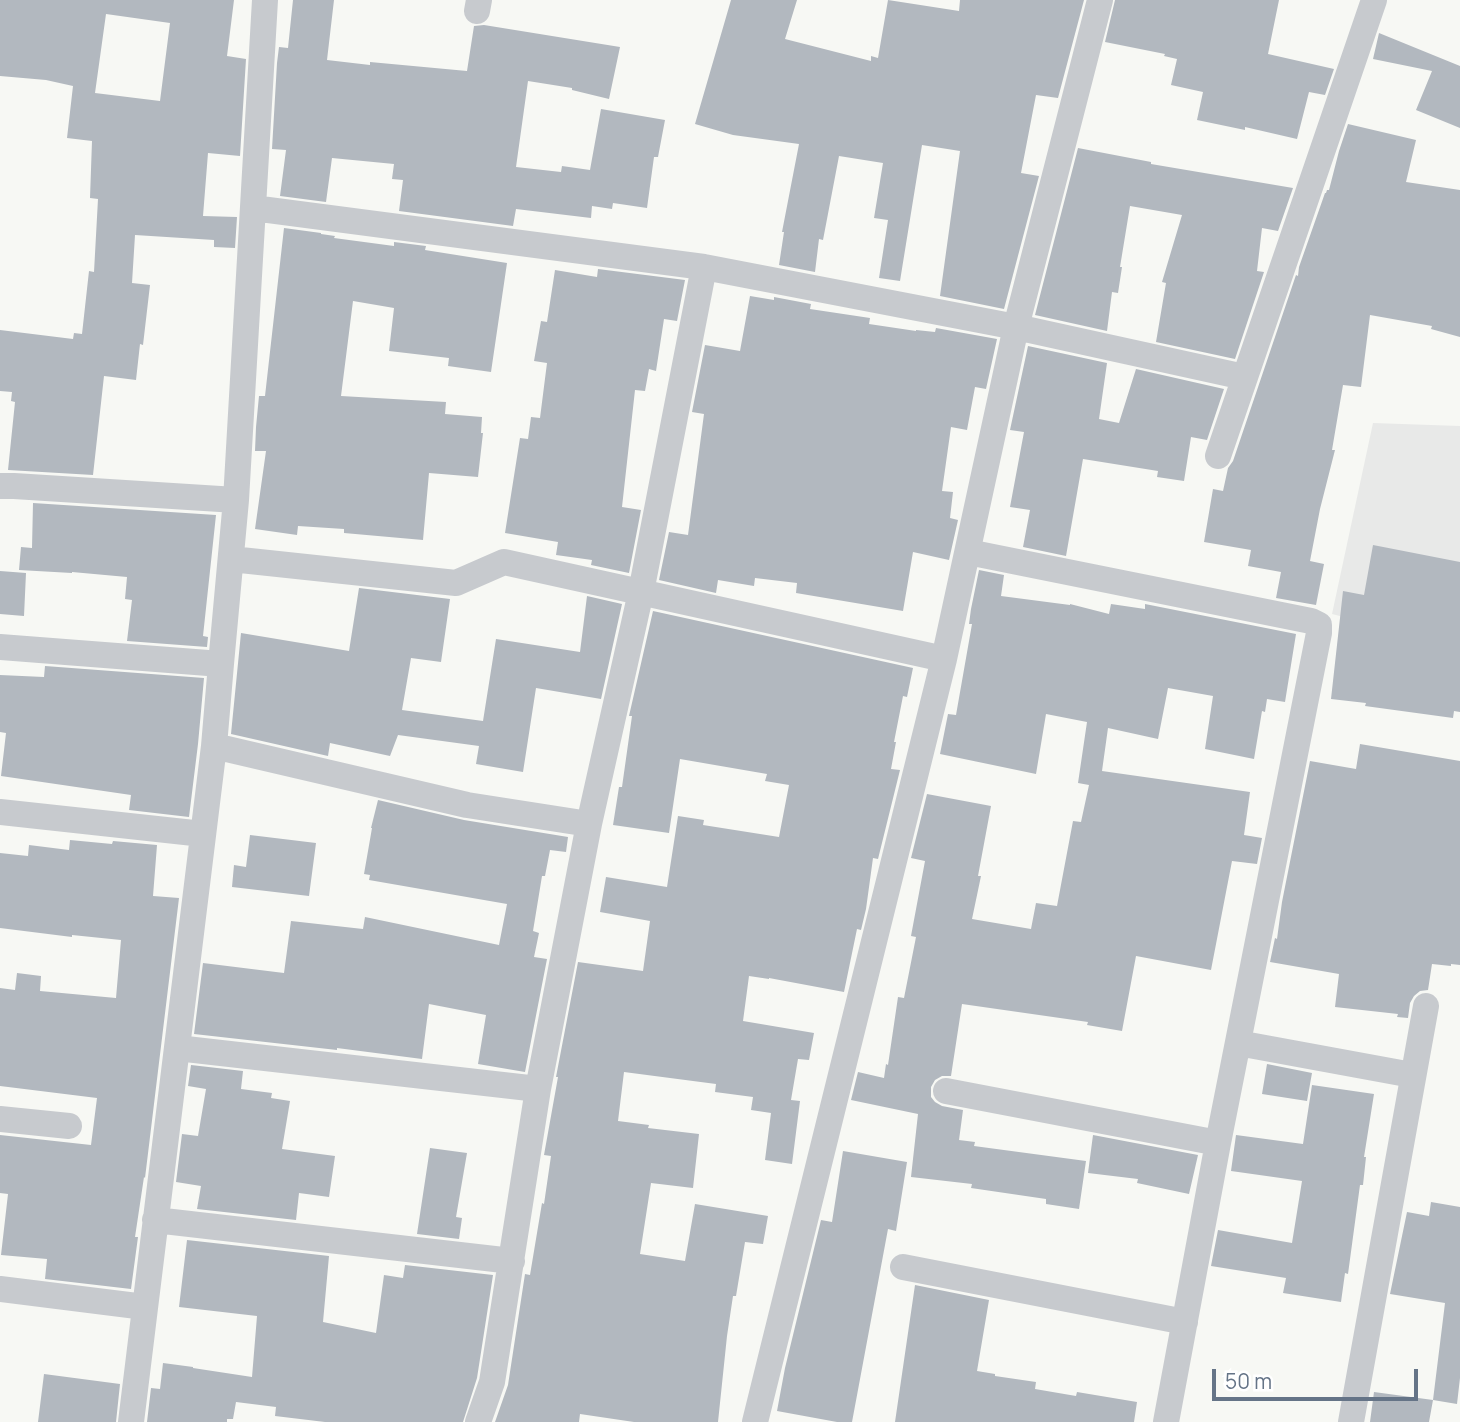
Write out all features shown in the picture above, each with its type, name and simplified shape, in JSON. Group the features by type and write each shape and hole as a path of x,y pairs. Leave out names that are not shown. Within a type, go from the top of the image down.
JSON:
{"street":[{"path":"131,1422 214,746 236,500 265,0"},
{"path":"755,1422 944,659 1016,327 1100,0"},
{"path":"1218,456 1374,0"},
{"path":"253,208 704,267 1016,327 1244,377"},
{"path":"478,1422 492,1382 538,1089 589,824 641,592 704,267"},
{"path":"0,486 236,500"},
{"path":"968,552 1311,621 1319,625 1166,1422"},
{"path":"231,559 456,583 504,562 944,659"},
{"path":"0,647 221,664"},
{"path":"214,746 467,805 589,824"},
{"path":"0,812 203,834"},
{"path":"1350,1422 1426,1006"},
{"path":"1238,1043 1412,1075"},
{"path":"177,1048 538,1089"},
{"path":"946,1091 1218,1143"},
{"path":"0,1119 69,1126"},
{"path":"155,1220 512,1261"},
{"path":"903,1266 1185,1322"},
{"path":"0,1289 145,1307"}],"shaded area":[{"path":"1373,423 1460,426 1460,647 1332,614"}],"building":[{"path":"0,0 234,0 227,56 246,59 240,156 208,153 203,216 237,217 235,248 214,247 214,240 135,235 132,283 150,285 143,345 140,344 136,380 104,376 93,475 8,470 15,402 11,401 12,392 0,391 0,330 73,339 74,333 82,334 89,271 94,272 98,199 90,198 92,141 67,138 73,86 46,80 0,76","holes":["106,14 170,23 160,101 95,93"]},
{"path":"293,0 334,0 327,60 467,71 474,26 484,25 620,47 609,99 572,88 528,81 516,167 561,172 562,166 590,170 601,109 665,120 658,157 654,157 647,208 613,203 612,209 592,206 591,218 516,209 513,226 399,211 403,180 392,179 394,164 332,158 326,202 280,196 286,150 272,149 277,63 279,47 288,48"},
{"path":"731,0 797,0 785,39 871,61 871,56 878,58 888,0 959,11 960,0 1084,0 1058,98 1036,95 1021,173 1039,176 1004,309 940,296 960,151 922,145 900,281 879,278 888,220 874,218 883,163 839,156 823,240 819,239 815,272 779,265 782,232 799,144 733,135 695,124"},
{"path":"1115,0 1279,0 1268,54 1334,69 1325,95 1309,92 1297,139 1197,120 1203,92 1171,85 1177,59 1164,56 1165,54 1105,42"},
{"path":"1379,33 1460,66 1460,128 1416,110 1432,71 1373,59"},
{"path":"1348,124 1416,140 1406,182 1460,190 1460,337 1431,329 1432,326 1370,315 1361,387 1343,385 1332,450 1335,450 1310,561 1324,564 1316,605 1276,598 1281,572 1248,566 1251,550 1204,542 1213,489 1223,491 1228,468 1233,461 1325,193 1329,190"},
{"path":"1078,148 1151,164 1293,188 1278,231 1262,228 1257,271 1264,272 1235,359 1156,342 1166,283 1162,282 1182,215 1130,206 1118,293 1112,292 1107,331 1035,315"},
{"path":"284,228 394,246 394,242 426,246 425,250 507,263 491,372 448,366 449,358 389,351 394,308 353,301 341,396 446,402 445,414 482,417 478,477 429,473 423,540 344,533 344,529 298,526 297,535 255,529 266,451 255,451 256,427 259,396 265,396"},
{"path":"598,269 685,280 677,321 664,319 656,371 649,369 645,391 635,390 622,507 641,510 629,573 591,565 592,560 556,555 558,542 505,533 520,438 528,439 531,417 540,418 547,363 534,361 541,321 547,322 555,270 597,277"},
{"path":"750,296 774,300 774,297 811,304 810,309 870,318 869,324 916,331 935,332 936,328 997,339 986,389 975,387 967,430 951,427 942,491 953,492 950,518 958,520 949,560 913,552 903,611 796,593 797,583 755,578 754,586 718,580 716,593 659,580 669,532 688,535 704,414 692,412 705,345 740,351"},
{"path":"1028,346 1107,363 1099,419 1119,423 1136,369 1224,389 1207,440 1191,437 1184,481 1157,477 1158,471 1083,459 1066,556 1023,547 1030,510 1010,507 1024,432 1010,430"},
{"path":"33,503 216,515 203,636 208,637 207,647 127,641 132,600 125,599 127,577 19,570 21,547 32,548"},
{"path":"1373,545 1460,562 1460,712 1454,711 1453,718 1331,699 1343,591 1364,595"},
{"path":"979,570 1004,575 1001,596 1070,604 1109,614 1111,604 1145,609 1145,604 1296,634 1285,702 1267,699 1265,712 1262,711 1254,759 1205,749 1213,696 1168,688 1158,739 1108,728 1102,771 1250,792 1244,835 1262,838 1257,864 1232,861 1211,970 1136,956 1122,1031 1087,1025 1088,1022 962,1004 951,1076 942,1076 935,1080 931,1087 931,1097 942,1106 963,1110 959,1140 975,1142 974,1146 1086,1161 1079,1209 1046,1204 1046,1199 971,1188 972,1184 911,1177 918,1114 851,1100 858,1072 884,1078 886,1064 888,1065 898,997 904,998 916,937 911,936 925,861 911,858 927,794 991,806 972,919 1031,929 1036,903 1057,906 1073,821 1081,822 1089,785 1078,783 1087,722 1046,714 1036,774 940,754 948,714 956,715"},
{"path":"0,571 26,573 24,616 0,614"},
{"path":"359,588 450,599 441,662 411,658 402,710 483,721 496,639 580,652 587,596 622,604 601,699 536,688 523,772 476,764 479,746 398,735 390,756 330,743 328,756 231,734 241,633 349,651"},
{"path":"653,611 913,668 907,697 903,696 894,742 891,769 900,770 878,859 873,858 866,909 861,930 857,929 844,992 749,976 743,1021 814,1033 809,1060 798,1059 791,1100 800,1101 792,1164 765,1160 771,1113 751,1110 753,1097 715,1092 716,1084 624,1072 618,1121 649,1125 648,1128 699,1134 693,1188 651,1183 640,1254 685,1261 695,1204 768,1216 763,1244 745,1242 727,1336 718,1422 634,1422 580,1414 579,1422 495,1422 508,1385 525,1274 530,1275 542,1203 544,1204 551,1156 544,1155 578,962 643,971 650,921 600,912 606,877 667,887 678,816 704,820 703,825 779,837 789,785 765,781 767,774 680,759 669,833 613,825 619,787 622,787 632,716 629,716"},
{"path":"45,666 204,678 189,817 129,810 131,795 1,776 6,733 0,732 0,675 44,677"},
{"path":"1360,744 1460,761 1460,965 1432,964 1428,990 1420,991 1414,996 1408,1018 1397,1017 1398,1014 1335,1007 1339,974 1270,962 1275,938 1277,939 1310,761 1356,769"},
{"path":"378,800 464,820 568,837 566,852 550,850 545,876 542,876 533,931 539,933 534,957 547,959 525,1072 478,1064 486,1015 429,1004 422,1059 194,1034 203,963 284,973 291,921 363,929 365,917 499,945 507,904 369,880 370,875 364,874"},
{"path":"250,835 316,843 309,896 232,887 234,865 246,867"},
{"path":"70,840 157,845 153,896 179,898 145,1178 135,1237 138,1237 131,1289 45,1279 47,1259 1,1255 8,1194 0,1193 0,1135 91,1145 97,1098 0,1086 0,988 15,990 17,973 41,976 40,991 116,998 121,940 0,928 0,853 28,856 29,845 69,850"},
{"path":"1267,1064 1312,1073 1307,1101 1262,1094"},
{"path":"191,1065 243,1071 241,1089 272,1093 271,1098 290,1101 282,1149 335,1156 329,1197 299,1193 296,1220 197,1209 201,1186 176,1182 182,1134 198,1136 206,1089 188,1086"},
{"path":"1312,1085 1374,1094 1364,1157 1363,1185 1360,1185 1348,1274 1345,1273 1341,1302 1283,1293 1286,1278 1211,1266 1218,1230 1292,1243 1302,1181 1231,1171 1236,1135 1303,1144"},
{"path":"1093,1135 1198,1155 1189,1194 1137,1183 1138,1179 1088,1173"},
{"path":"430,1148 467,1153 456,1217 462,1218 459,1239 417,1234"},
{"path":"843,1151 907,1162 896,1231 888,1229 852,1422 837,1422 777,1411 821,1220 832,1222"},
{"path":"1431,1202 1460,1207 1460,1378 1457,1404 1433,1400 1445,1303 1390,1294 1407,1212 1429,1216"},
{"path":"187,1240 329,1256 323,1322 376,1333 384,1275 403,1278 405,1265 493,1275 477,1378 463,1422 325,1422 275,1416 276,1407 236,1402 233,1419 227,1419 227,1422 147,1422 151,1388 160,1389 163,1363 252,1377 257,1316 179,1307"},
{"path":"915,1285 989,1300 977,1371 1036,1382 1035,1389 1076,1396 1077,1392 1137,1402 1134,1422 895,1422"},
{"path":"44,1374 120,1384 116,1422 38,1422"},
{"path":"1374,1392 1433,1400 1429,1422 1370,1422"}]}
